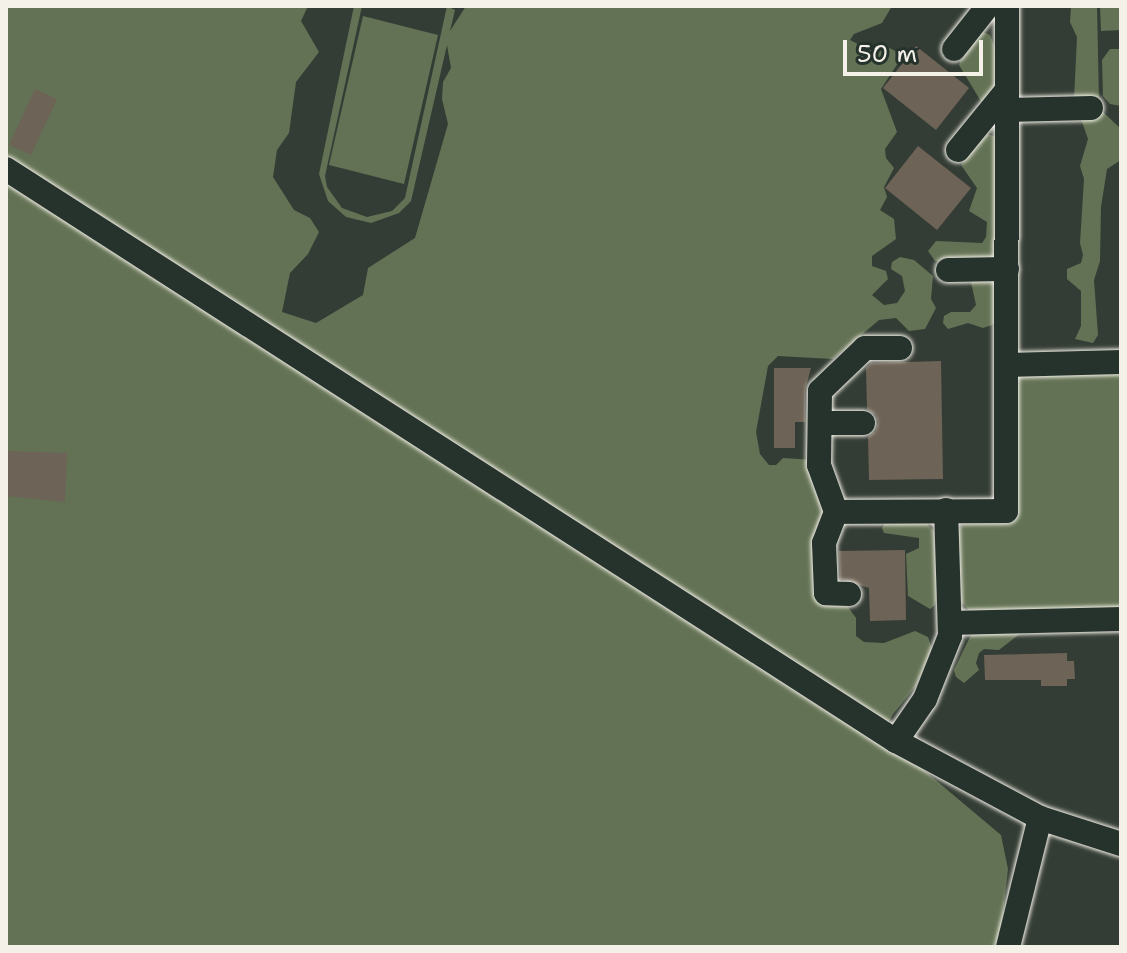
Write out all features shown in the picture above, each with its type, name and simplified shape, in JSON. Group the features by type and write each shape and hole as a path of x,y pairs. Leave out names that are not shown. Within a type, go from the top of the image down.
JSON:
{"street":[{"path":"954,49 988,6"},
{"path":"836,512 1006,511 1007,6"},
{"path":"1007,100 1091,108"},
{"path":"958,150 1007,100"},
{"path":"6,169 896,741 1040,818 1121,844"},
{"path":"948,270 1007,269"},
{"path":"849,594 826,593 824,543 836,512 819,465 820,391 865,348 900,348"},
{"path":"1006,365 1121,362"},
{"path":"820,423 863,423"},
{"path":"896,741 925,699 950,636 946,510"},
{"path":"950,623 1121,619"},
{"path":"1008,947 1040,818"}],"green space":[{"path":"6,6 308,6 301,21 319,52 296,82 289,133 277,150 273,177 294,210 310,218 319,232 308,254 290,273 282,312 316,323 363,295 368,268 415,238 448,124 442,99 443,82 451,68 447,45 411,201 399,213 371,223 346,217 328,201 319,174 354,6 362,6 325,176 327,187 342,208 367,217 392,211 405,198 447,6 455,10 450,31 466,6 892,6 882,23 854,34 850,40 872,51 884,45 899,53 900,60 881,89 897,132 885,149 886,158 894,168 884,187 887,197 880,210 894,219 896,239 872,256 872,266 886,271 888,279 872,295 884,305 897,303 905,291 902,276 891,269 892,262 900,257 914,260 933,276 931,299 936,308 925,329 909,331 896,318 879,320 833,359 778,356 768,366 756,432 760,454 769,465 776,465 783,458 814,460 827,501 825,605 848,607 856,618 856,636 864,642 884,643 915,631 928,637 932,649 916,686 893,714 882,735 1001,835 1008,869 999,947 6,947"},
{"path":"1071,6 1097,6 1099,101 1104,113 1121,129 1121,160 1107,169 1101,207 1100,261 1094,280 1098,335 1093,343 1075,339 1081,326 1081,291 1067,279 1067,269 1081,263 1083,255 1080,243 1084,179 1080,166 1088,139 1074,99 1077,37 1070,22"},
{"path":"1100,6 1121,6 1121,30 1101,31"},
{"path":"363,16 438,35 404,184 329,165"},
{"path":"983,32 990,35 994,45 1001,83 982,103 959,65 962,55"},
{"path":"1110,49 1121,49 1121,106 1110,104 1103,96 1102,60"},
{"path":"985,134 994,136 1003,152 1001,255 989,264 935,261 928,251 936,241 982,243 986,237 987,222 969,211 977,188 961,165"},
{"path":"987,276 994,284 998,299 997,319 983,328 968,323 948,329 943,323 944,316 951,312 970,312 976,305 971,282"},
{"path":"1121,368 1121,613 972,613 959,600 957,532 964,522 1014,517 1015,377"},
{"path":"887,520 925,522 934,531 937,595 935,605 930,609 908,596 906,554 919,548 919,538 884,533 882,528"},
{"path":"980,629 1021,633 999,650 984,649 979,653 976,663 979,670 964,683 956,677 954,670 971,635"}],"building":[{"path":"916,46 969,88 936,130 883,88"},
{"path":"35,89 57,99 31,155 9,145"},
{"path":"918,146 971,188 937,230 885,188"},
{"path":"941,361 943,479 869,480 868,437 876,431 878,422 876,415 867,409 866,368 871,363"},
{"path":"774,368 811,368 805,390 805,422 795,422 795,448 774,448"},
{"path":"6,451 67,453 65,502 6,496"},
{"path":"905,550 906,620 870,621 869,588 840,579 839,551"},
{"path":"1067,653 1067,661 1074,661 1075,679 1067,679 1067,686 1041,686 1041,680 985,680 984,655"}]}
